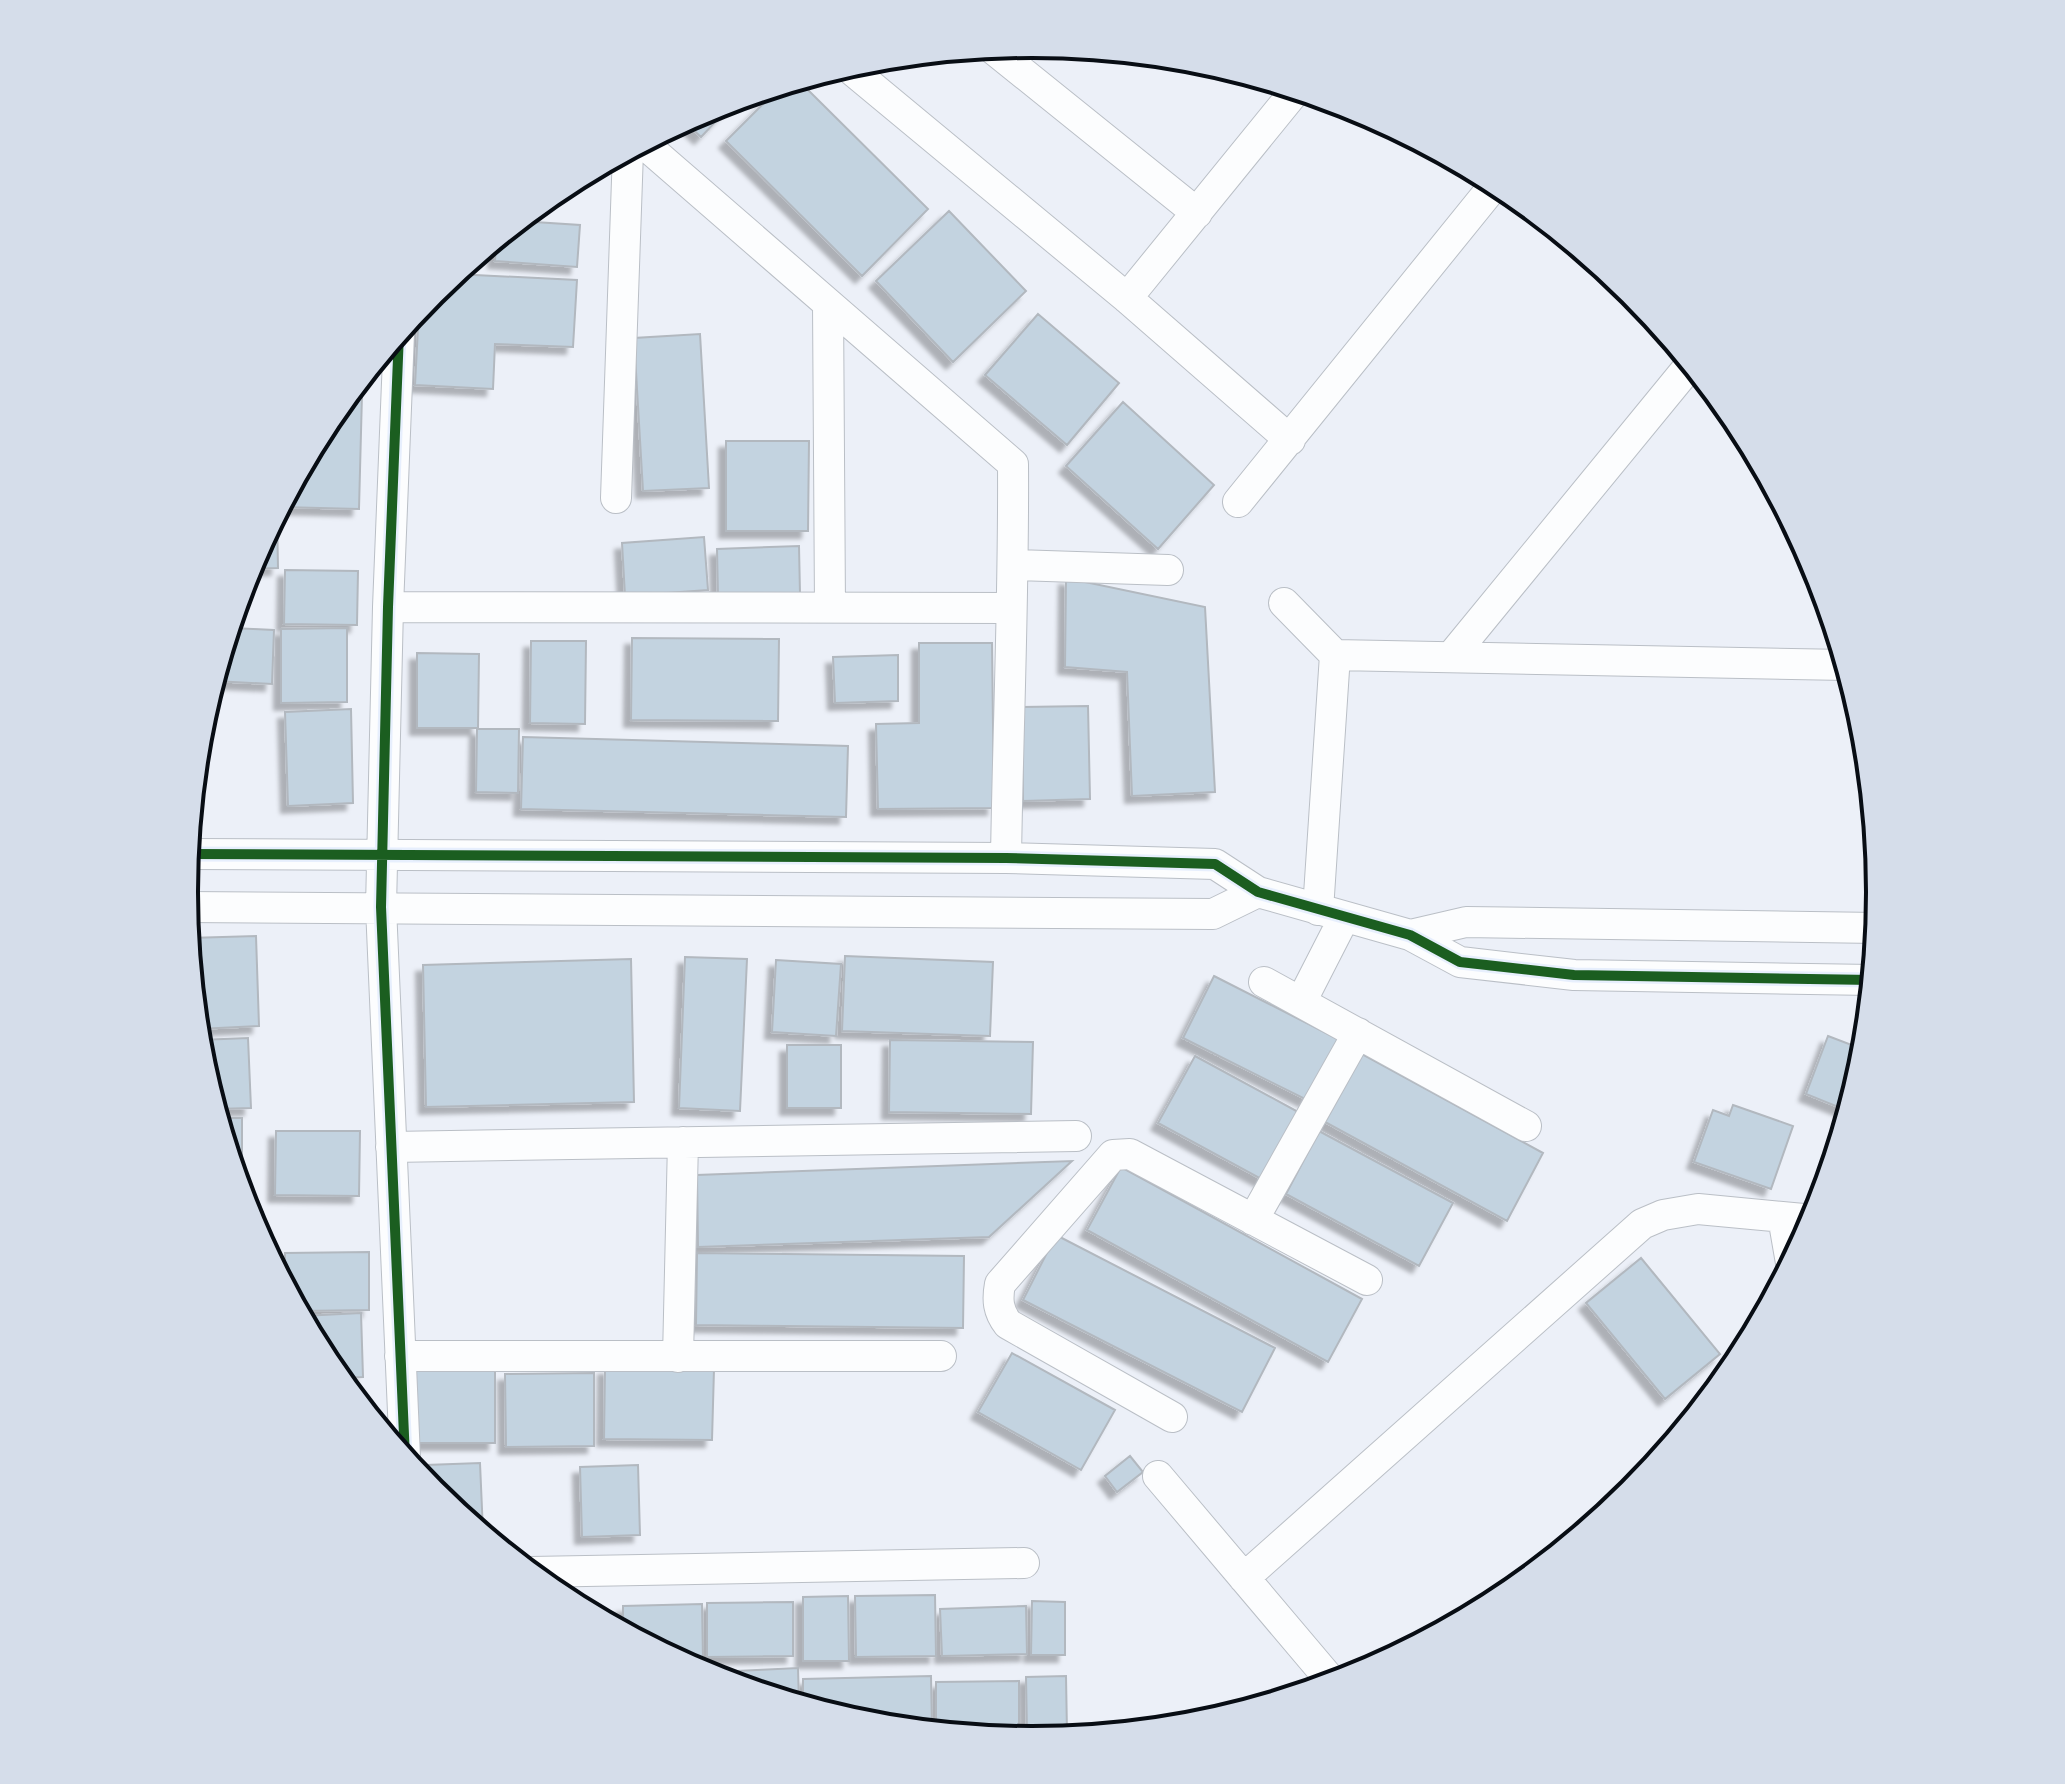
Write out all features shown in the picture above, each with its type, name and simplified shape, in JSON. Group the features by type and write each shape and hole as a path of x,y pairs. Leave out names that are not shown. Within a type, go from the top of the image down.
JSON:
{"street":[{"path":"1006,59 1197,213"},
{"path":"860,76 1127,298 1290,440"},
{"path":"1127,298 1289,98"},
{"path":"652,151 1013,464 1014,565 1010,608 1006,858"},
{"path":"616,498 628,164"},
{"path":"1238,502 1487,194"},
{"path":"828,304 830,607"},
{"path":"398,350 381,907 404,1441"},
{"path":"1451,657 1684,372"},
{"path":"1014,565 1168,570"},
{"path":"1284,603 1335,655 1835,665"},
{"path":"388,607 1010,608"},
{"path":"1301,1002 1331,914 1335,655"},
{"path":"199,854 1006,858 1215,864 1258,892 1410,935 1460,962 1574,975 1861,980"},
{"path":"199,907 1213,914 1258,892"},
{"path":"1410,935 1466,922 1865,928"},
{"path":"1264,982 1526,1126"},
{"path":"1253,1220 1358,1033"},
{"path":"391,1147 1076,1136"},
{"path":"678,1357 683,1142"},
{"path":"1172,1417 1008,1324 1000,1313 1000,1284 1105,1161 1119,1153 1130,1154 1367,1280"},
{"path":"1244,1578 1642,1224 1663,1215 1698,1209 1800,1219"},
{"path":"1783,1217 1788,1244"},
{"path":"400,1356 941,1356"},
{"path":"1158,1476 1325,1673"},
{"path":"550,1572 1024,1563"}],"building":[{"path":"807,89 928,209 862,276 726,141 765,102"},
{"path":"718,119 701,137 694,130"},
{"path":"949,211 1026,291 953,362 876,281"},
{"path":"536,222 580,225 577,267 495,261 495,255"},
{"path":"472,275 577,280 573,347 495,344 493,389 415,385 418,328"},
{"path":"1038,314 1119,383 1067,445 985,375"},
{"path":"700,334 709,488 643,491 634,338"},
{"path":"362,397 359,509 293,507 310,475"},
{"path":"1123,402 1214,485 1158,549 1066,466"},
{"path":"726,441 809,441 808,531 726,531"},
{"path":"704,537 708,590 625,596 622,543"},
{"path":"277,539 278,568 264,568"},
{"path":"799,546 800,594 718,596 717,549"},
{"path":"285,570 358,571 357,625 284,624"},
{"path":"1066,578 1205,607 1215,792 1132,796 1127,672 1065,667"},
{"path":"242,628 274,630 272,684 226,682"},
{"path":"347,628 347,702 281,703 281,629"},
{"path":"632,638 779,639 778,721 631,720"},
{"path":"531,641 586,641 585,724 530,723"},
{"path":"919,643 992,643 994,808 878,809 876,724 919,723"},
{"path":"417,653 479,654 478,728 417,728"},
{"path":"898,655 898,701 835,703 833,657"},
{"path":"1088,706 1090,799 1023,801 1022,707"},
{"path":"351,709 353,803 288,806 285,712"},
{"path":"477,729 519,729 518,793 476,792"},
{"path":"523,737 848,746 846,817 521,809"},
{"path":"256,936 259,1026 211,1028 200,938"},
{"path":"845,956 993,962 990,1036 842,1031"},
{"path":"685,957 747,959 740,1111 679,1108"},
{"path":"631,959 634,1102 426,1107 423,965"},
{"path":"776,960 841,964 836,1036 772,1032"},
{"path":"1214,976 1338,1039 1307,1100 1183,1038"},
{"path":"1828,1036 1852,1045 1838,1107 1806,1094"},
{"path":"248,1038 251,1108 227,1109 212,1039"},
{"path":"890,1040 1033,1042 1031,1114 889,1112"},
{"path":"787,1045 841,1045 841,1108 787,1108"},
{"path":"1362,1054 1543,1153 1507,1221 1325,1122"},
{"path":"1195,1056 1300,1113 1263,1180 1158,1123"},
{"path":"1733,1105 1793,1126 1771,1189 1694,1162 1713,1110 1729,1116"},
{"path":"230,1118 242,1118 242,1157"},
{"path":"276,1131 360,1131 359,1196 275,1195"},
{"path":"1319,1131 1453,1203 1419,1266 1286,1194"},
{"path":"1072,1161 989,1237 698,1247 697,1175"},
{"path":"1121,1167 1362,1299 1328,1362 1087,1230"},
{"path":"1056,1235 1275,1348 1242,1412 1023,1300"},
{"path":"369,1252 369,1310 311,1311 285,1261 285,1253"},
{"path":"697,1253 964,1256 963,1328 696,1325"},
{"path":"1641,1258 1720,1354 1665,1399 1586,1303"},
{"path":"361,1313 363,1377 355,1377 314,1315"},
{"path":"1012,1353 1115,1410 1081,1470 978,1412"},
{"path":"605,1368 714,1369 712,1440 604,1439"},
{"path":"411,1371 495,1371 495,1443 411,1443"},
{"path":"594,1373 594,1446 506,1447 505,1374"},
{"path":"1130,1456 1143,1472 1117,1492 1105,1476"},
{"path":"480,1463 482,1518 443,1482 427,1465"},
{"path":"638,1465 640,1535 582,1537 580,1467"},
{"path":"935,1595 936,1656 856,1657 855,1596"},
{"path":"848,1596 849,1661 803,1661 803,1597"},
{"path":"1032,1601 1065,1602 1065,1655 1031,1655"},
{"path":"793,1602 793,1656 707,1657 707,1603"},
{"path":"702,1604 703,1658 623,1618 623,1606"},
{"path":"1026,1606 1027,1654 942,1656 940,1609"},
{"path":"798,1668 799,1692 764,1682 735,1671"},
{"path":"931,1676 932,1720 870,1710 803,1694 803,1679"},
{"path":"1066,1676 1067,1725 1027,1726 1026,1677"},
{"path":"1019,1681 1019,1726 936,1720 936,1682"}],"cycle path":[{"path":"398,350 381,907 404,1441"},
{"path":"199,854 1006,858 1215,864 1258,892 1410,935 1460,962 1574,975 1861,980"}]}
